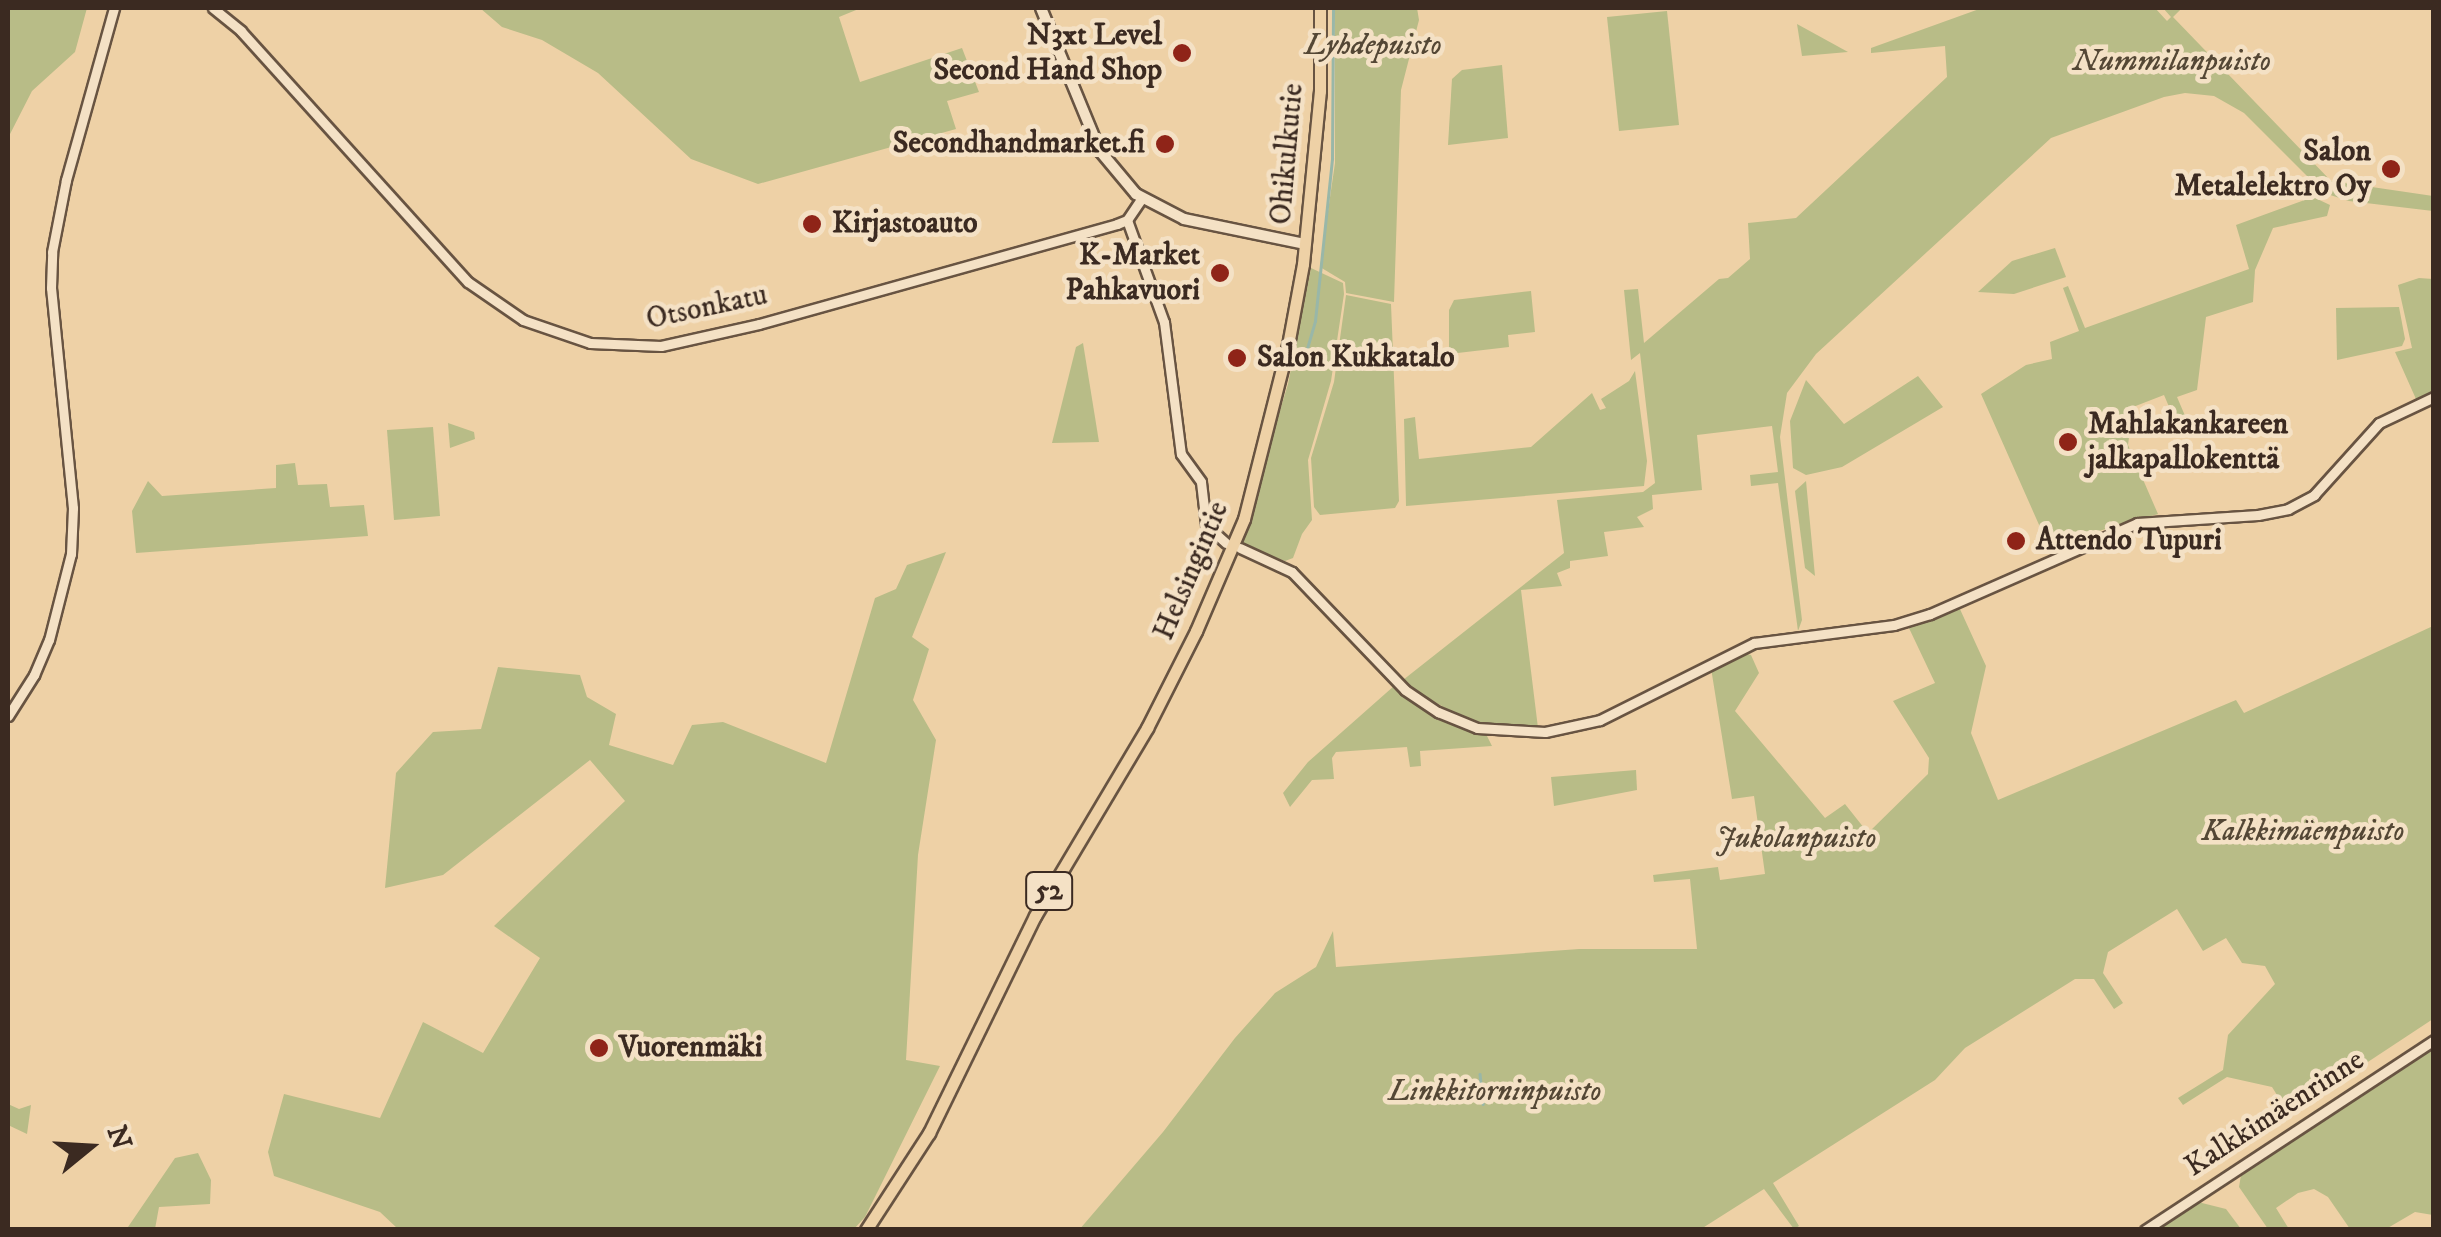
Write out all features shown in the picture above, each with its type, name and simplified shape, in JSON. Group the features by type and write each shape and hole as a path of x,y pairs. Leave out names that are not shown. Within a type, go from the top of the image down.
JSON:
{"main road":[{"path":"1042,8 1100,151 1116,174 1142,198 1184,218 1305,244"},
{"name":"Ohikulkutie","path":"1305,244 1320,91 1320,8"},
{"name":"Helsingintie","path":"866,1230 929,1133 1035,916 1147,728 1211,598 1244,519 1264,447 1305,244"}],"street":[{"path":"8,716 49,640 71,554 73,500 51,288 52,252 66,180 114,8"},
{"name":"Otsonkatu","path":"214,8 242,31 468,282 523,320 580,341 638,348 700,340 1055,244 1127,220"},
{"path":"1142,198 1127,220 1164,322 1181,454 1201,482 1206,525 1212,535 1226,543"},
{"path":"1240,548 1292,572 1406,690 1438,712 1477,728 1545,732 1611,715 1754,643 1894,624 1930,614 2137,523 2258,515 2288,509 2320,489 2379,423 2434,397"},
{"name":"Kalkkimäenrinne","path":"2145,1230 2434,1040"}],"green space":[{"path":"8,8 87,8 75,52 32,91 8,138"},
{"path":"480,8 861,8 839,17 860,82 962,48 979,92 947,101 956,129 758,184 691,159 598,73 542,40 502,27"},
{"name":"Lyhdepuisto","path":"1335,8 1417,8 1419,20 1401,90 1394,302 1346,293 1345,282 1320,267 1335,163"},
{"name":"Nummilanpuisto","path":"1982,8 2155,8 2167,21 2171,17 2163,8 2182,8 2173,17 2331,181 2433,196 2433,211 2349,201 2324,193 2244,113 2214,96 2185,93 2164,97 2051,138 1816,354 1787,393 1780,437 1802,620 1798,631 1778,483 1751,486 1750,475 1778,472 1772,426 1697,435 1702,490 1652,495 1653,509 1637,517 1644,527 1604,532 1608,556 1570,561 1570,568 1557,573 1562,586 1521,590 1538,728 1486,724 1459,716 1411,688 1403,680 1564,553 1557,500 1643,492 1655,483 1640,353 1631,360 1624,290 1638,289 1644,343 1719,279 1728,278 1750,259 1748,223 1796,218 1947,77 1945,46 1871,53 1871,48"},
{"path":"1667,11 1679,125 1619,131 1607,17"},
{"path":"1797,24 1848,52 1802,56"},
{"path":"1502,65 1508,138 1448,145 1452,79 1462,70"},
{"path":"2313,197 2330,205 2327,216 2273,228 2255,270 2253,302 2206,317 2197,390 2177,397 2186,418 2176,423 2164,395 2133,407 2128,445 2158,514 2099,531 2052,554 1981,394 2026,365 2052,359 2050,342 2079,331 2063,288 2068,286 2085,328 2249,269 2236,225"},
{"path":"2055,248 2066,277 2014,294 1978,292 2012,261"},
{"path":"1311,268 1343,283 1344,294 1331,381 1308,460 1312,520 1293,558 1285,561 1239,545 1288,384"},
{"path":"2419,278 2433,279 2434,391 2416,399 2395,352 2412,348 2398,285"},
{"path":"1531,291 1535,332 1508,335 1509,347 1449,354 1449,310 1454,300"},
{"path":"1346,295 1391,304 1399,501 1395,508 1320,515 1314,507 1311,458 1334,382"},
{"path":"2399,307 2405,339 2402,346 2337,360 2336,308"},
{"path":"1083,343 1099,442 1052,443 1076,347"},
{"path":"1635,371 1647,461 1644,486 1406,506 1404,419 1415,417 1419,459 1531,447 1592,393 1600,410 1606,408 1601,399 1629,381"},
{"path":"1918,376 1943,407 1842,467 1806,475 1793,468 1790,421 1806,380 1844,424"},
{"path":"448,423 474,432 475,439 450,448"},
{"path":"433,427 440,516 394,520 387,430"},
{"path":"295,463 298,485 327,484 330,507 364,505 368,536 136,553 132,511 148,481 162,496 276,488 276,465"},
{"path":"1806,481 1815,576 1805,568 1795,491"},
{"path":"946,552 912,637 929,649 913,700 936,740 918,855 906,1060 940,1066 865,1217 854,1229 398,1229 380,1212 274,1176 268,1152 284,1094 380,1118 423,1022 483,1053 540,958 494,926 625,801 590,760 443,875 385,888 396,773 433,732 481,729 498,667 580,675 587,697 616,714 609,745 673,765 692,725 723,722 826,763 875,598 896,589 907,565"},
{"path":"1959,607 1986,666 1971,733 1998,800 2236,700 2244,713 2433,626 2433,1019 2289,1114 2272,1087 2227,1077 2183,1105 2178,1098 2223,1070 2228,1035 2275,984 2265,966 2242,963 2226,938 2203,951 2177,909 2108,952 2103,973 2123,1003 2114,1009 2094,979 2075,979 1965,1048 1935,1080 1773,1183 1799,1226 1794,1229 1764,1189 1701,1229 1079,1230 1275,993 1316,967 1333,931 1336,967 1579,949 1697,949 1690,879 1654,882 1653,875 1718,867 1720,880 1765,874 1754,796 1732,799 1711,668 1742,653 1751,655 1759,673 1735,711 1825,818 1845,804 1868,833 1928,774 1929,758 1893,701 1935,683 1908,626"},
{"path":"1394,686 1437,716 1486,734 1492,746 1420,751 1421,766 1410,767 1407,747 1336,752 1332,758 1334,779 1312,780 1290,807 1283,793 1308,762"},
{"path":"1636,770 1637,790 1554,806 1551,777"},
{"path":"2433,1048 2433,1215 2415,1212 2386,1229 2350,1229 2328,1197 2314,1189 2298,1193 2276,1208 2289,1229 2268,1229 2239,1187 2241,1175"},
{"path":"8,1104 19,1109 31,1105 27,1134 8,1125"},
{"path":"198,1153 211,1180 210,1204 159,1207 155,1229 128,1227 175,1158"},
{"path":"2198,1202 2226,1209 2241,1229 2156,1229"}],"waterway":[{"path":"1301,369 1315,321 1332,159 1333,8"},
{"path":"1480,1074 1483,1104"}],"place":[{"name":"N3xt Level Second Hand Shop","path":"1182,53"},
{"name":"Secondhandmarket.fi","path":"1165,144"},
{"name":"Salon Metalelektro Oy","path":"2391,169"},
{"name":"Kirjastoauto","path":"812,224"},
{"name":"K-Market Pahkavuori","path":"1220,273"},
{"name":"Salon Kukkatalo","path":"1237,358"},
{"name":"Mahlakankareen jalkapallokenttä","path":"2068,442"},
{"name":"Attendo Tupuri","path":"2016,541"},
{"name":"Vuorenmäki","path":"599,1048"}],"park label":[{"name":"Kalkkimäenpuisto","path":"2303,832"},
{"name":"Jukolanpuisto","path":"1796,839"},
{"name":"Linkkitorninpuisto","path":"1495,1092"}]}
